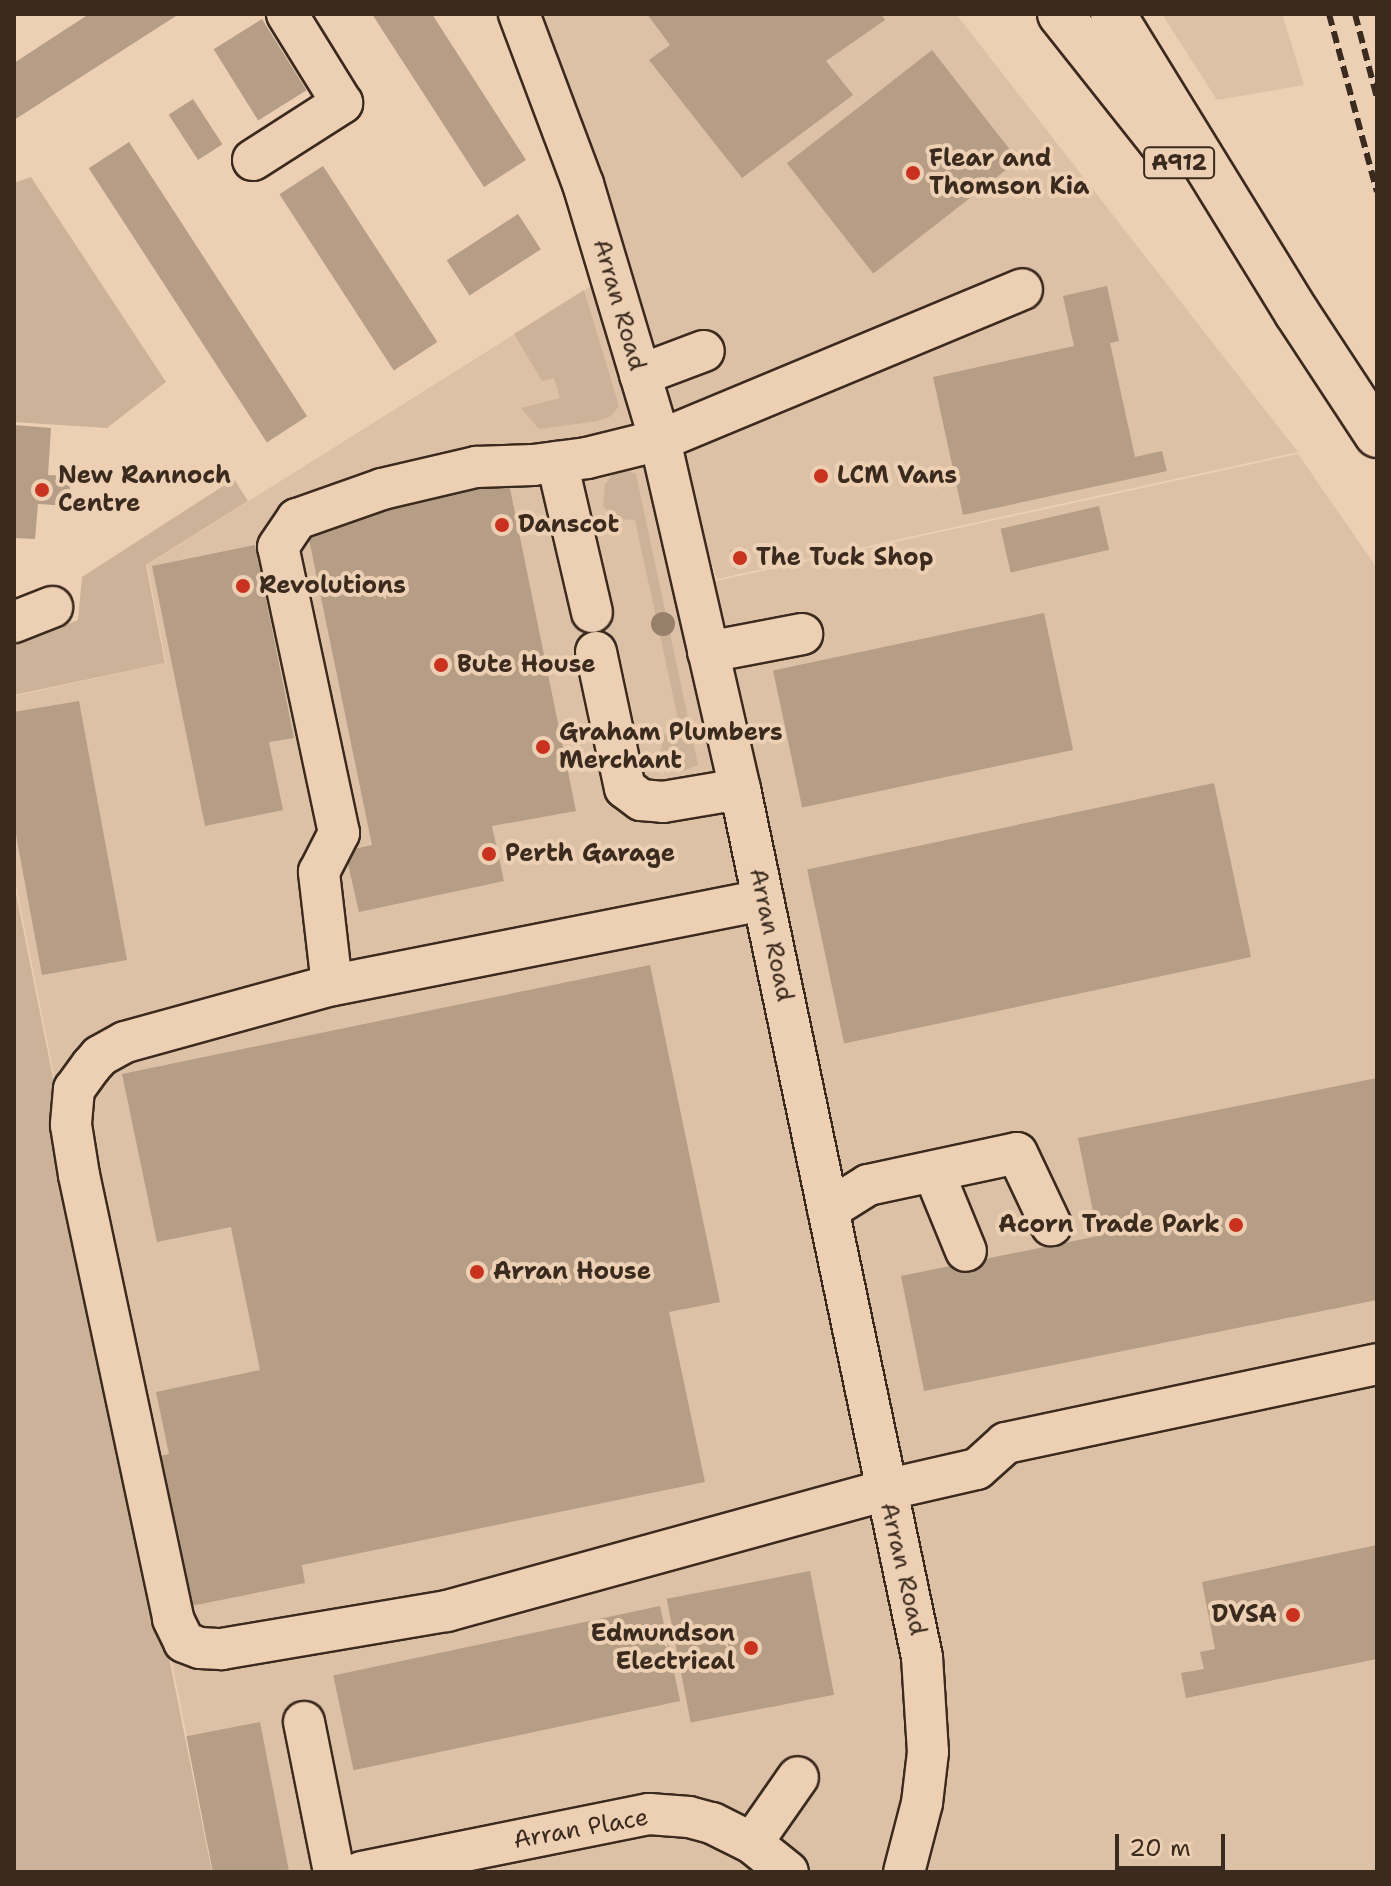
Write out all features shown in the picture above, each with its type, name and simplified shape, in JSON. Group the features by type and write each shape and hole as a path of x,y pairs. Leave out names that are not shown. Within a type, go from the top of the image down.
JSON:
{"main road":[{"name":"A912","path":"1060,14 1297,313"},
{"name":"A912","path":"1113,14 1297,313 1377,435"}],"street":[{"path":"253,160 342,103 287,14"},
{"name":"Arran Road","path":"519,14 583,184 660,440 740,789 828,1210 926,1686 928,1752 922,1803 904,1872"},
{"path":"332,985 319,872 339,833 278,547 297,519 382,489 476,467 557,462 660,440 1022,289"},
{"path":"640,375 704,351"},
{"path":"557,462 592,612"},
{"path":"14,622 52,607"},
{"path":"708,652 802,634"},
{"path":"596,652 625,788 641,800 663,802 740,789"},
{"path":"763,900 332,985 125,1042 100,1056 74,1089 71,1125 85,1205 173,1619 184,1642 200,1648 222,1649 447,1611 885,1490 977,1469 1006,1443 1377,1364"},
{"path":"828,1210 868,1185 1017,1153 1051,1225"},
{"path":"934,1173 966,1251"},
{"path":"304,1722 334,1872"},
{"path":"752,1843 798,1777"},
{"name":"Arran Place","path":"361,1872 649,1814 700,1819 752,1843 788,1872"}],"shaded area":[{"path":"532,14 956,14 1298,452 717,579 666,424 716,581 1298,454 1377,568 1377,1872 214,1872 14,876 14,696 166,663 147,565 599,281"},
{"path":"1162,14 1282,14 1304,85 1217,100"},
{"path":"31,177 166,382 107,428 14,422 14,183"},
{"path":"584,290 619,406 611,416 597,421 539,429 521,408 560,398 554,378 542,381 514,334"},
{"path":"630,471 636,474 698,765 683,771 665,767 660,755 664,735 680,728 635,520 616,519 603,506 605,484 613,474"},
{"path":"234,479 248,501 146,565 165,663 14,695 14,645 78,620 82,577"},
{"path":"14,883 212,1872 14,1872"}],"building":[{"path":"89,14 179,14 14,120 14,63"},
{"path":"372,14 432,14 526,160 484,187"},
{"path":"647,14 881,14 885,20 826,61 853,95 742,178 649,60 670,45"},
{"path":"262,19 307,90 258,120 214,49"},
{"path":"932,50 1018,160 873,274 787,163"},
{"path":"193,99 222,144 198,160 169,115"},
{"path":"129,142 307,416 267,442 89,168"},
{"path":"323,166 437,342 394,370 279,194"},
{"path":"518,214 541,249 470,296 447,260"},
{"path":"1107,286 1119,341 1110,343 1135,457 1162,451 1167,471 963,515 933,377 1074,346 1063,296"},
{"name":"New Rannoch Centre","path":"14,425 51,428 48,475 71,476 68,506 38,504 35,539 14,538"},
{"name":"Bute House","path":"507,474 576,811 492,826 504,881 359,912 345,851 372,845 305,520"},
{"path":"1099,506 1109,550 1011,573 1001,529"},
{"path":"255,545 294,738 269,742 283,810 205,826 152,566"},
{"name":"The Tuck Shop","path":"745,547 749,566 734,569 730,550"},
{"path":"1044,613 1073,750 802,808 773,671"},
{"path":"79,701 127,960 42,975 14,824 14,712"},
{"path":"1214,783 1251,957 844,1044 807,869"},
{"name":"Arran House","path":"650,965 720,1302 669,1312 705,1482 302,1565 305,1583 191,1606 160,1456 169,1454 156,1392 260,1370 231,1227 157,1242 122,1074"},
{"name":"Acorn Trade Park","path":"1377,1078 1377,1300 924,1391 901,1276 1098,1236 1078,1138"},
{"name":"DVSA","path":"1377,1545 1377,1659 1186,1698 1181,1673 1204,1669 1200,1652 1215,1649 1202,1582"},
{"name":"Edmundson Electrical","path":"810,1571 834,1695 691,1723 667,1599"},
{"path":"660,1606 680,1701 353,1770 333,1675"},
{"path":"260,1722 289,1872 213,1872 186,1736"}],"railway":[{"path":"1329,14 1377,192"},
{"path":"1355,14 1377,98"}],"place":[{"name":"Flear and Thomson Kia","path":"913,173"},
{"name":"LCM Vans","path":"821,476"},
{"name":"New Rannoch Centre","path":"42,490"},
{"name":"Danscot","path":"502,525"},
{"name":"The Tuck Shop","path":"740,558"},
{"name":"Revolutions","path":"243,586"},
{"name":"Bute House","path":"441,665"},
{"name":"Graham Plumbers Merchant","path":"543,747"},
{"name":"Perth Garage","path":"489,854"},
{"name":"Acorn Trade Park","path":"1236,1225"},
{"name":"Arran House","path":"477,1272"},
{"name":"DVSA","path":"1293,1615"},
{"name":"Edmundson Electrical","path":"751,1648"}]}
